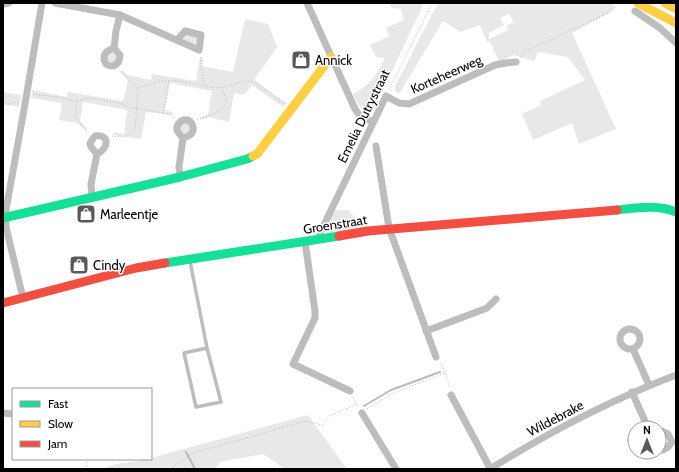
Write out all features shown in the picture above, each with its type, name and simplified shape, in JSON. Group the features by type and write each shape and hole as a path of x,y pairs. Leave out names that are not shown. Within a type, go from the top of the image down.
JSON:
{"main road":[{"path":"665,3 676,9"},
{"path":"636,7 676,23"},
{"path":"4,218 180,177 247,159 257,154 331,57"},
{"name":"Groenstraat","path":"3,303 136,268 389,228 651,207 667,208 676,212"}],"street":[{"path":"3,4 9,3"},
{"path":"24,298 4,218 42,3"},
{"path":"55,3 120,16 199,50 201,34 185,31 177,40"},
{"path":"307,3 331,57 360,116 373,122"},
{"path":"636,7 676,43"},
{"path":"114,48 105,53 104,60 109,66 118,64 120,60 120,55 114,48 120,16"},
{"name":"Korteheerweg","path":"386,96 400,103 409,104 496,65 516,62"},
{"name":"Emelia Dutrystraat","path":"318,240 321,230 386,96"},
{"path":"180,177 179,167 184,138 192,133 193,126 186,120 182,120 179,123 177,131 184,138"},
{"path":"92,197 91,184 97,154 103,150 106,141 103,137 95,136 91,139 90,147 97,154"},
{"name":"Emelia Dutrystraat","path":"376,146 389,228 436,357"},
{"path":"305,242 315,318 293,364 350,391"},
{"path":"426,331 487,308 496,299"},
{"path":"633,349 649,385"},
{"name":"Wildebrake","path":"490,469 559,428 632,392 676,375"},
{"path":"632,392 645,420"},
{"path":"451,394 490,469"},
{"path":"362,412 396,469"},
{"path":"667,434 672,442 667,448"}],"lane":[{"path":"190,260 207,348 221,402 196,407 184,353 207,348"}],"path":[{"name":"Emelia Dutrystraat","path":"386,96 432,3"},
{"path":"516,62 524,52 608,13"},
{"path":"199,50 201,55 204,86"},
{"path":"118,64 128,80 138,88"},
{"path":"138,88 157,82 173,80 204,86 222,87 234,83 250,81 254,82 292,108"},
{"path":"163,113 170,81"},
{"path":"191,123 196,120 206,118 218,111 226,103 222,87"},
{"path":"103,137 124,137 135,131 138,109 138,88"},
{"path":"3,104 13,103 35,93 64,98 70,101 91,98 122,104 128,107 173,115 179,123"},
{"path":"77,101 75,117 84,127 91,139"},
{"path":"436,357 440,359 449,383 451,394"},
{"path":"350,391 362,412 391,394 445,373"},
{"path":"170,469 190,454 306,421 322,425 330,416 357,404"}],"shaded area":[{"path":"389,3 424,3 375,107 371,111 359,106 353,94 364,88 372,79 385,58 376,57 370,45 389,36 386,28 404,20 401,9 392,8"},
{"path":"438,3 609,3 616,7 611,12 572,33 616,129 579,144 572,123 533,140 522,114 541,105 540,101 585,80 568,57 538,52 534,61 514,55 499,62 490,41 487,42 480,25 460,32 443,21 399,94 395,91 395,86","holes":["509,14 514,22 506,26 508,30 489,39 489,33 504,25 500,18"]},
{"path":"245,19 268,24 277,47 254,80 286,103 283,107 252,85 244,95 234,93 229,122 209,117 200,120 201,117 208,115 212,91 170,83 165,110 174,113 172,113 172,115 146,112 141,139 113,135 114,132 124,134 127,110 83,102 80,121 87,128 87,131 77,123 59,120 62,103 31,98 32,90 66,97 68,92 123,101 128,80 120,72 118,72 121,71 128,75 151,80 152,74 196,81 200,57 203,59 202,66 233,72"},
{"path":"187,34 198,37 196,43 193,44 185,40 184,37"},
{"path":"113,52 118,57 113,63 107,61 107,55"},
{"path":"3,92 21,95 19,107 3,104"},
{"path":"183,123 187,123 189,124 189,132 183,133 180,130 180,126"},
{"path":"336,210 349,210 359,221 373,227 327,233 326,228 330,222 332,213"},
{"path":"308,415 347,469 285,469 263,454 220,462 215,469 102,469 116,464 152,460 152,458"}],"waterway":[{"path":"364,406 391,390 440,372"},
{"path":"186,452 195,469"}],"traffic: fast":[{"path":"3,218 180,177 247,159 253,156"},
{"path":"617,210 654,207 676,212"},
{"path":"165,263 339,236"}],"traffic: slow":[{"path":"638,3 676,23"},
{"path":"665,3 676,9"},
{"path":"253,156 257,154 331,57"}],"traffic: jam":[{"path":"339,236 368,231 617,210"},
{"path":"3,303 136,268 165,263"}],"place":[{"name":"Annick","path":"301,60"},
{"name":"Marleentje","path":"86,214"},
{"name":"Cindy","path":"79,265"}]}
